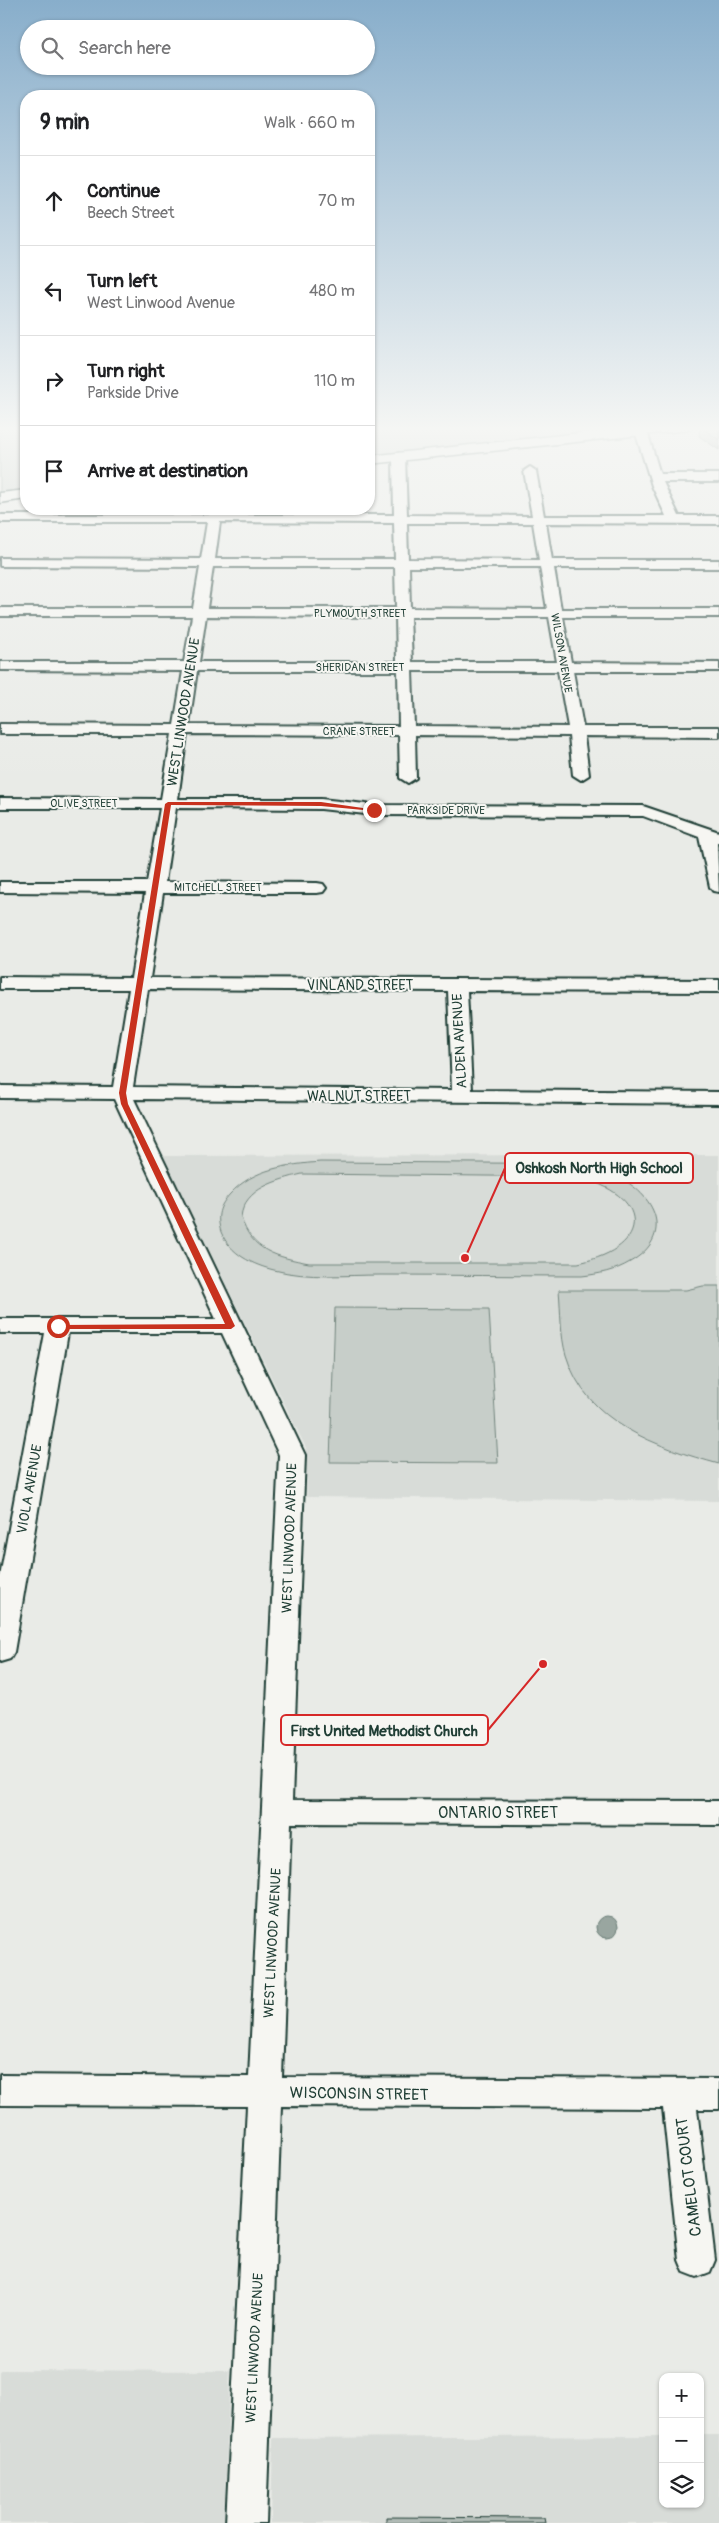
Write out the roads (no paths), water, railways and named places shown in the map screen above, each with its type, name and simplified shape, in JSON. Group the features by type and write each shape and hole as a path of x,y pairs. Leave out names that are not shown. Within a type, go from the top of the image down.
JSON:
{"street":[{"name":"WEST LINWOOD AVENUE","path":"211,544 138,984 122,1093 125,1104 292,1455 246,2523"},
{"path":"403,544 408,778"},
{"name":"WILSON AVENUE","path":"543,544 576,731 581,775"},
{"path":"0,562 719,564"},
{"name":"PLYMOUTH STREET","path":"0,612 719,613"},
{"name":"SHERIDAN STREET","path":"0,666 719,668"},
{"name":"CRANE STREET","path":"0,729 719,732"},
{"name":"OLIVE STREET","path":"0,803 168,804"},
{"name":"PARKSIDE DRIVE","path":"168,804 321,804 374,810 643,811 664,816 713,836"},
{"path":"713,836 719,887"},
{"name":"MITCHELL STREET","path":"0,887 317,888"},
{"name":"VINLAND STREET","path":"0,983 719,986"},
{"name":"ALDEN AVENUE","path":"456,986 462,1096"},
{"name":"WALNUT STREET","path":"0,1092 719,1098"},
{"path":"0,1326 231,1326"},
{"name":"VIOLA AVENUE","path":"0,1652 58,1326"},
{"name":"ONTARIO STREET","path":"278,1811 719,1814"},
{"name":"WISCONSIN STREET","path":"0,2090 719,2094"},
{"name":"CAMELOT COURT","path":"678,2093 698,2260"}],"place":[{"name":"Oshkosh North High School","path":"465,1258"},
{"name":"First United Methodist Church","path":"543,1664"}]}
